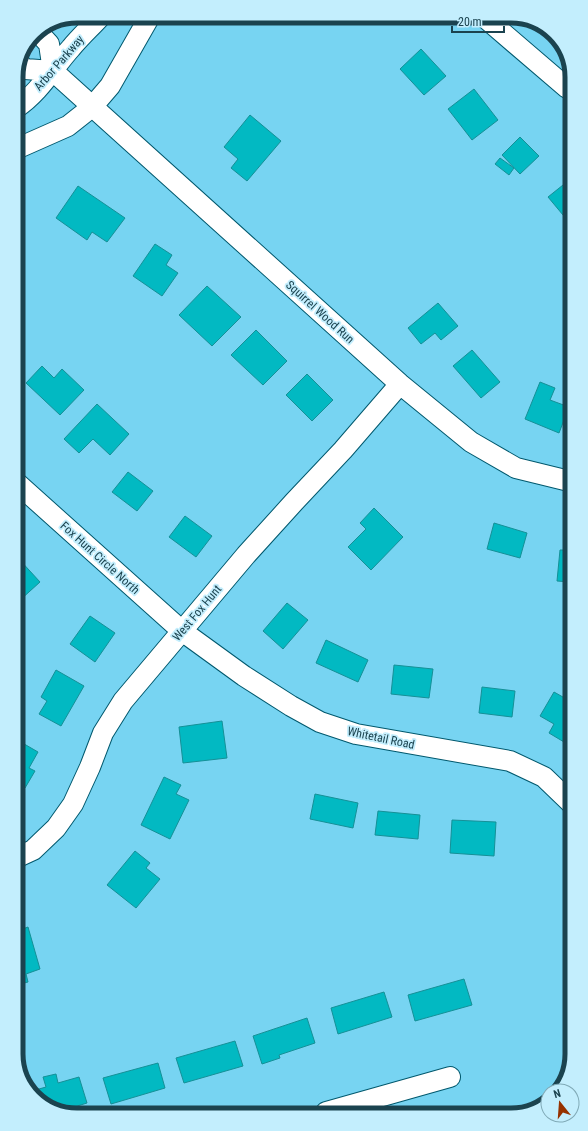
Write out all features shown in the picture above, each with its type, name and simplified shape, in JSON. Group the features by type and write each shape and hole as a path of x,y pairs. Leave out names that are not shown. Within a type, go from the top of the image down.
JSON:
{"street":[{"name":"Arbor Parkway","path":"23,103 94,23"},
{"path":"23,146 68,126 92,107 110,86 146,23"},
{"path":"492,23 563,76"},
{"path":"24,68 53,71 49,44 41,36"},
{"name":"Squirrel Wood Run","path":"53,71 400,384 471,442 516,468 565,479"},
{"name":"West Fox Hunt","path":"23,855 33,850 56,828 73,804 103,733 123,701 246,555 343,450 400,384"},
{"name":"Fox Hunt Circle North","path":"23,488 182,631"},
{"name":"Whitetail Road","path":"182,631 251,680 291,706 320,722 356,734 510,762 544,777 565,796"},
{"path":"340,1108 450,1077"}],"building":[{"path":"421,49 446,76 424,95 400,69"},
{"path":"474,89 498,120 472,140 448,109"},
{"path":"250,115 281,141 247,181 231,168 238,159 224,147"},
{"path":"520,137 539,156 520,174 502,155"},
{"path":"500,158 514,168 509,175 495,164"},
{"path":"565,183 565,217 548,197"},
{"path":"78,186 125,218 107,242 92,232 87,240 56,218"},
{"path":"155,244 172,255 166,265 178,273 162,296 133,276"},
{"path":"207,286 241,317 212,346 179,315"},
{"path":"438,303 458,326 441,340 435,333 421,344 408,328"},
{"path":"256,330 287,361 263,385 231,355"},
{"path":"472,350 500,382 481,398 453,366"},
{"path":"42,366 54,378 62,369 84,390 60,415 26,383"},
{"path":"307,374 333,400 312,421 286,395"},
{"path":"540,382 555,388 550,400 565,406 565,417 559,433 525,419"},
{"path":"97,404 129,434 110,455 93,439 79,453 64,439"},
{"path":"128,472 153,491 137,511 112,492"},
{"path":"374,508 403,537 371,570 348,547 366,529 360,523"},
{"path":"185,516 212,536 196,557 169,537"},
{"path":"494,523 527,533 520,558 487,549"},
{"path":"560,550 565,550 565,582 557,581"},
{"path":"23,563 40,582 23,597"},
{"path":"287,603 308,620 283,649 263,631"},
{"path":"90,616 115,633 95,662 70,644"},
{"path":"326,640 368,660 358,682 316,663"},
{"path":"394,665 433,669 429,698 391,694"},
{"path":"56,670 84,686 61,726 39,714 47,701 41,697"},
{"path":"482,687 515,691 512,717 479,713"},
{"path":"554,692 565,698 564,742 549,733 554,724 540,716"},
{"path":"222,721 227,758 183,763 179,727"},
{"path":"23,743 38,752 29,768 35,771 25,788 23,787"},
{"path":"164,777 181,785 176,794 189,800 170,839 141,825"},
{"path":"315,794 358,803 353,828 310,819"},
{"path":"378,811 420,815 418,839 375,835"},
{"path":"452,820 496,822 494,856 450,853"},
{"path":"135,851 150,863 146,868 160,879 136,908 107,885"},
{"path":"28,927 40,969 26,974 28,982 23,983 23,929"},
{"path":"464,979 472,1005 415,1021 408,995"},
{"path":"384,992 392,1017 338,1034 331,1008"},
{"path":"307,1018 315,1043 279,1055 280,1058 262,1064 253,1036"},
{"path":"235,1041 243,1066 184,1083 176,1058"},
{"path":"158,1063 165,1088 111,1104 103,1078"},
{"path":"56,1074 58,1083 79,1077 87,1103 72,1108 50,1101 37,1090 46,1087 43,1077"}]}
